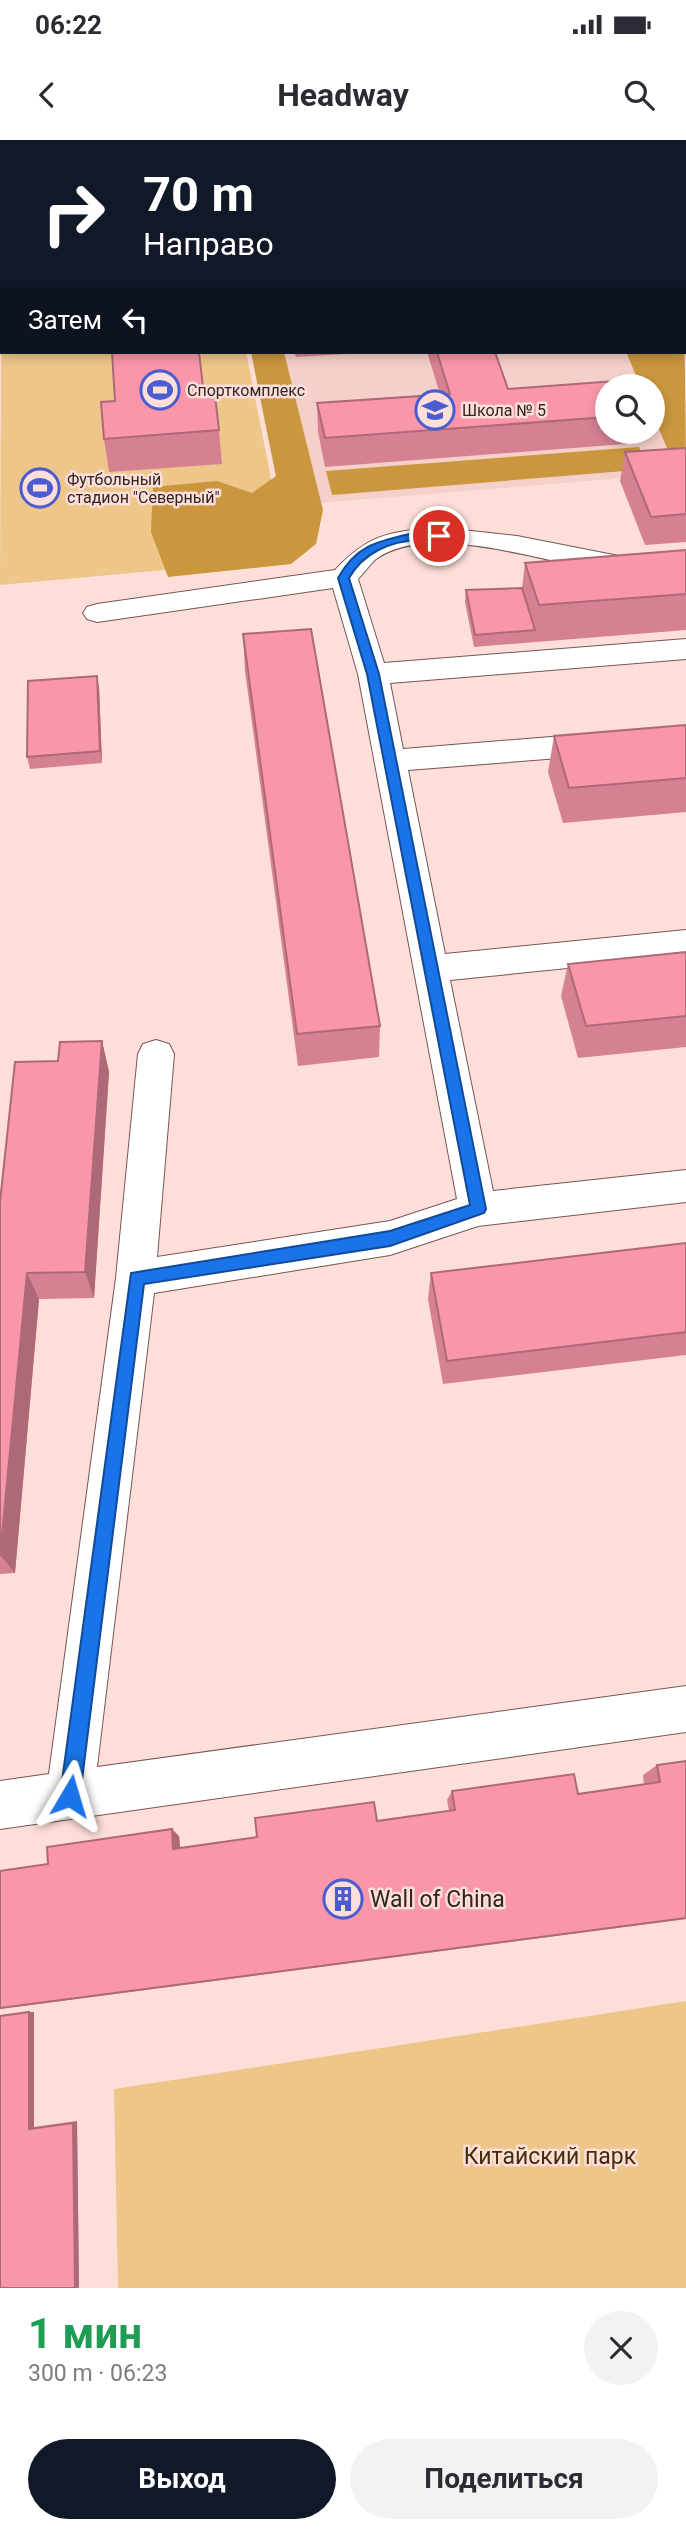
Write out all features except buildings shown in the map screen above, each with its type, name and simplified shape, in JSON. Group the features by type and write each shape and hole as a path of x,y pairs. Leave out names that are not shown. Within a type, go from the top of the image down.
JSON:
{"lane":[{"path":"478,1209 373,674 344,578 352,563 375,546 414,537 464,536 630,568 686,564"},
{"path":"97,613 344,578"},
{"path":"373,674 686,649"},
{"path":"390,761 686,737"},
{"path":"431,969 686,943"},
{"path":"70,1796 136,1278 156,1054"},
{"path":"136,1278 390,1238 478,1209 686,1186"},
{"path":"0,1805 686,1709"}],"shaded area":[{"name":"Школа № 5","path":"251,354 685,354 686,473 281,506"},
{"path":"251,354 284,354 323,510 316,544 291,564 168,577 151,532 153,487 217,481 252,493 276,476"},
{"path":"627,354 685,354 686,459 672,460 665,443 665,374 635,374"},
{"path":"639,447 649,469 332,495 326,471"}],"green space":[{"path":"1,354 246,354 287,559 0,585"},
{"name":"Китайский парк","path":"686,2001 686,2288 118,2288 114,2089"}],"place":[{"name":"Спорткомплекс","path":"160,390"},
{"name":"Школа № 5","path":"435,410"},
{"name":"Футбольный стадион \"Северный\"","path":"40,488"},
{"name":"Wall of China","path":"343,1899"}],"route":[{"path":"70,1796 136,1278 390,1238 478,1209 373,674 344,578 352,563 375,546 414,537 439,536"}]}
